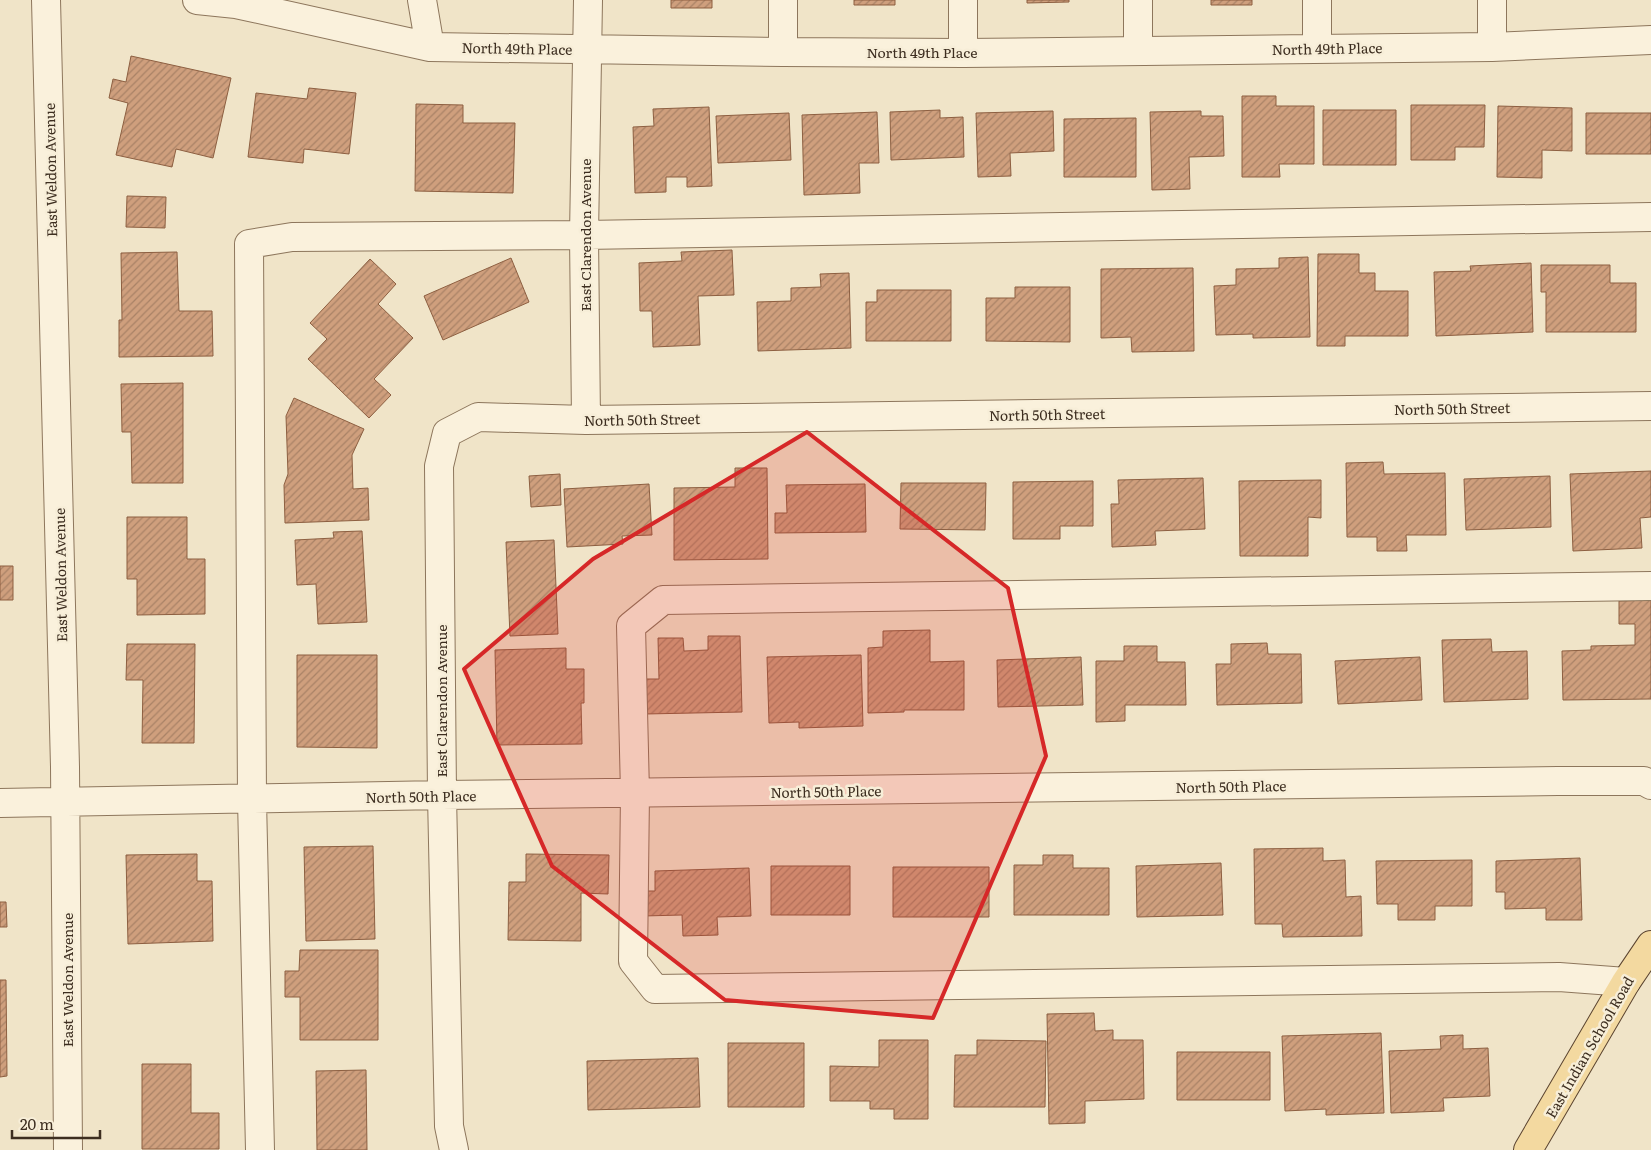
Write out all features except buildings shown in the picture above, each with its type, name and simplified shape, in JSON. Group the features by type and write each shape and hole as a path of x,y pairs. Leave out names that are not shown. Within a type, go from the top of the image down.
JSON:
{"main road":[{"name":"East Indian School Road","path":"1528,1150 1626,982 1651,945"}],"street":[{"name":"East Weldon Avenue","path":"46,0 66,802 68,1150"},
{"name":"North 49th Place","path":"197,0 236,4 430,47 783,52 1138,51 1492,46 1651,40"},
{"path":"422,0 430,47"},
{"name":"East Clarendon Avenue","path":"586,420 584,235 588,0"},
{"path":"783,0 783,52"},
{"path":"963,0 963,52"},
{"path":"1138,0 1138,51"},
{"path":"1317,0 1317,48"},
{"path":"1492,0 1492,46"},
{"path":"260,1150 252,800 249,244 292,237 584,235 1651,217"},
{"name":"North 50th Street","path":"447,433 478,417 586,420 1651,406"},
{"name":"East Clarendon Avenue","path":"447,433 439,466 442,795 449,1126 454,1150"},
{"path":"1626,982 1559,977 655,989 633,961 635,793 631,626 663,600 1651,586"},
{"name":"North 50th Place","path":"0,803 252,800 442,795 1558,781 1644,781 1651,785"}],"highlighted area":[{"path":"807,432 1008,588 1046,756 933,1018 725,1000 552,866 464,669 593,559"}]}
